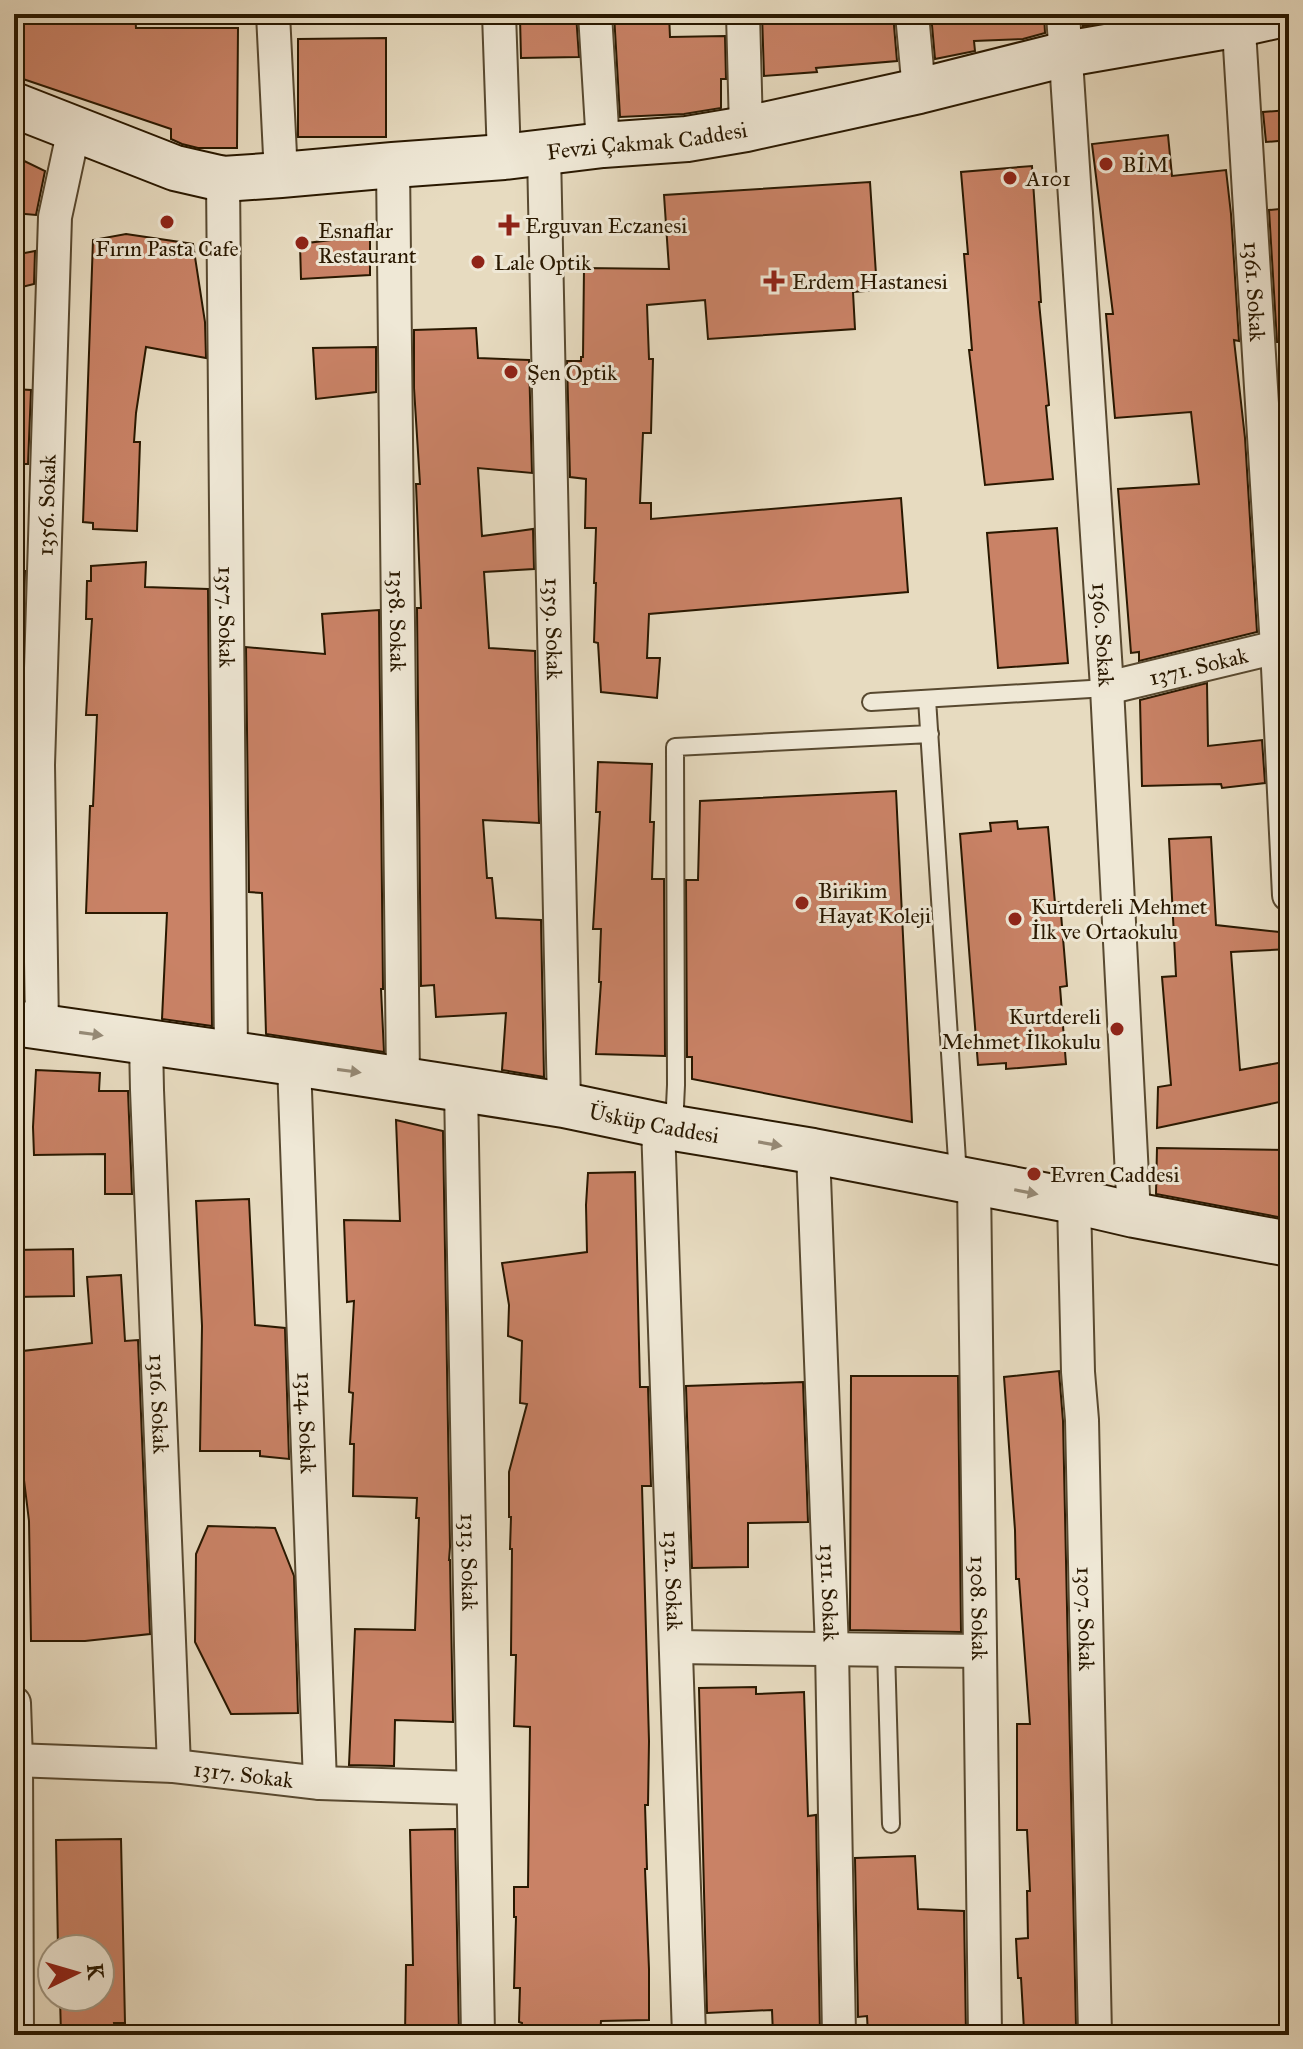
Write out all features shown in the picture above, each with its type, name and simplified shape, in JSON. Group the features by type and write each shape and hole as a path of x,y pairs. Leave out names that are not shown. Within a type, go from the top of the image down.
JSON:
{"main road":[{"name":"Fevzi Çakmak Caddesi","path":"14,105 175,168 223,179 281,175 687,139 919,91 1064,34 1284,14"},
{"name":"Üsküp Caddesi","path":"28,1025 564,1105 1289,1244"}],"street":[{"path":"273,14 281,175"},
{"name":"1359. Sokak","path":"499,14 524,155 564,1105"},
{"path":"595,14 603,145"},
{"path":"743,14 746,129"},
{"path":"912,14 919,91"},
{"name":"1361. Sokak","path":"1238,19 1283,646 1289,895"},
{"name":"1360. Sokak","path":"1064,34 1107,688 1134,1215"},
{"name":"1356. Sokak","path":"28,1025 55,217 74,129"},
{"name":"1358. Sokak","path":"393,165 403,1079"},
{"name":"1357. Sokak","path":"223,179 231,1055"},
{"name":"1371. Sokak","path":"1107,688 1283,646"},
{"name":"1316. Sokak","path":"146,1042 174,1766"},
{"name":"1314. Sokak","path":"294,1063 320,1783"},
{"name":"1313. Sokak","path":"461,1088 478,2035"},
{"name":"1312. Sokak","path":"666,1126 676,1647 689,2035"},
{"name":"1311. Sokak","path":"813,1151 832,1649 839,2035"},
{"name":"1308. Sokak","path":"966,1180 980,1651 985,2035"},
{"name":"1307. Sokak","path":"1074,1201 1082,1420 1095,2035"},
{"path":"676,1647 980,1651"},
{"path":"14,1703 17,2035"},
{"name":"1317. Sokak","path":"15,1760 174,1766 320,1783 473,1788"}],"lane":[{"path":"871,702 1107,688"},
{"path":"927,699 966,1180"},
{"path":"666,1126 676,1085 675,747 930,734"},
{"path":"886,1650 891,1824"}],"building":[{"path":"22,14 135,14 136,28 238,28 237,148 198,148 182,144 171,139 171,129 20,78"},
{"path":"532,14 576,14 579,57 521,58 520,18 532,18"},
{"path":"614,14 669,14 670,37 725,36 726,79 721,79 721,108 684,114 620,117"},
{"path":"762,14 893,14 897,61 764,76"},
{"path":"931,14 1044,14 1045,33 1023,39 974,41 975,51 935,59"},
{"path":"1082,14 1135,14 1135,17 1083,26"},
{"path":"386,38 386,137 298,137 298,39"},
{"path":"1289,110 1289,140 1266,142 1263,112"},
{"path":"1168,135 1172,176 1226,170 1239,341 1234,340 1245,438 1257,632 1139,661 1139,652 1131,653 1118,489 1199,484 1191,412 1115,418 1106,314 1113,314 1092,144"},
{"path":"14,156 45,171 36,215 14,213"},
{"path":"1032,166 1053,479 985,485 969,350 972,350 964,254 968,254 961,172"},
{"path":"870,182 877,290 853,292 855,329 708,339 705,300 647,305 649,359 653,359 651,433 643,433 640,503 651,503 651,519 901,498 908,592 649,614 647,658 660,658 657,698 601,692 598,643 594,642 596,528 585,528 586,479 570,477 567,361 581,361 583,357 584,268 669,269 664,195"},
{"path":"1289,208 1289,342 1277,342 1269,210"},
{"path":"126,234 193,244 205,322 206,358 146,347 134,442 140,442 137,531 93,529 93,523 83,522 93,240"},
{"path":"370,235 370,275 301,279 300,244"},
{"path":"35,251 34,284 14,289 14,255"},
{"path":"476,328 478,358 529,360 532,473 478,468 482,536 533,529 534,569 484,572 489,648 535,651 539,823 483,820 487,878 492,878 496,918 541,920 544,1077 502,1070 506,1013 436,1017 434,985 421,986 417,608 421,608 416,484 420,484 414,330"},
{"path":"376,347 376,392 316,399 313,348"},
{"path":"14,389 31,390 28,464 14,464"},
{"path":"1057,528 1068,663 998,668 987,533"},
{"path":"146,562 145,587 208,589 212,1026 162,1019 167,913 86,913 97,715 86,715 92,619 86,619 87,581 91,581 91,566"},
{"path":"14,571 25,571 21,699 14,701"},
{"path":"379,610 384,1052 266,1034 262,893 249,892 246,647 325,654 322,614"},
{"path":"1207,683 1208,746 1262,740 1265,783 1222,788 1221,784 1142,786 1140,700"},
{"path":"21,703 19,774 14,776 14,704"},
{"path":"598,762 652,764 652,879 664,879 665,1056 596,1054 601,982 601,929 593,929 600,812 596,812"},
{"path":"896,791 912,1122 692,1079 692,1057 687,1057 686,880 698,880 700,801"},
{"path":"1017,821 1018,829 1048,827 1055,903 1060,902 1067,986 1060,987 1066,1064 1006,1069 1006,1063 978,1065 960,834 991,831 990,823"},
{"path":"1211,837 1216,925 1289,933 1289,949 1231,952 1240,1070 1289,1061 1289,1100 1157,1128 1158,1087 1171,1085 1162,977 1176,976 1169,839"},
{"path":"36,1070 100,1073 99,1091 128,1091 132,1194 105,1194 105,1154 34,1155"},
{"path":"396,1120 443,1131 453,1722 395,1720 394,1766 349,1765 355,1629 415,1630 417,1498 353,1496 354,1444 350,1444 353,1393 349,1392 354,1301 347,1302 344,1220 400,1221"},
{"path":"1157,1148 1289,1150 1289,1219 1156,1194"},
{"path":"635,1172 640,1387 648,1387 651,1486 642,1486 649,1741 645,1869 649,2020 601,2021 600,2035 522,2035 522,2023 519,2022 520,1988 514,1988 514,1887 528,1887 530,1727 514,1726 516,1655 511,1655 509,1472 527,1404 520,1403 522,1341 508,1336 509,1305 502,1263 587,1252 588,1173"},
{"path":"249,1199 255,1325 285,1328 289,1459 260,1456 260,1451 200,1451 202,1326 196,1201"},
{"path":"73,1249 74,1296 14,1297 14,1250"},
{"path":"121,1275 125,1341 138,1340 150,1634 85,1641 31,1641 29,1521 14,1398 14,1352 92,1343 87,1277"},
{"path":"1059,1371 1063,1421 1076,2027 1024,2030 1016,1939 1028,1938 1027,1891 1030,1891 1027,1830 1017,1830 1017,1724 1030,1724 1019,1579 1016,1579 1004,1377"},
{"path":"851,1376 958,1376 961,1632 850,1630"},
{"path":"803,1382 808,1522 748,1523 748,1567 692,1568 686,1386"},
{"path":"208,1526 275,1528 294,1576 298,1713 231,1714 195,1642 196,1554"},
{"path":"756,1687 756,1694 804,1692 808,1816 816,1815 820,2035 773,2035 772,2010 707,2013 699,1688"},
{"path":"455,1829 459,2035 405,2035 406,1965 413,1965 410,1830"},
{"path":"121,1839 125,2023 114,2023 116,2035 61,2035 60,2013 116,2013 116,1933 58,1933 56,1840"},
{"path":"915,1856 918,1909 964,1911 966,2035 868,2035 867,2016 858,2017 855,1858"}],"place":[{"name":"BİM","path":"1106,164"},
{"name":"A101","path":"1010,178"},
{"name":"Fırın Pasta Cafe","path":"167,222"},
{"name":"Erguvan Eczanesi","path":"509,225"},
{"name":"Esnaflar Restaurant","path":"302,243"},
{"name":"Lale Optik","path":"478,262"},
{"name":"Erdem Hastanesi","path":"774,281"},
{"name":"Şen Optik","path":"511,372"},
{"name":"Birikim Hayat Koleji","path":"802,903"},
{"name":"Kurtdereli Mehmet İlk ve Ortaokulu","path":"1015,919"},
{"name":"Kurtdereli Mehmet İlkokulu","path":"1117,1029"},
{"name":"Evren Caddesi","path":"1034,1174"}]}
